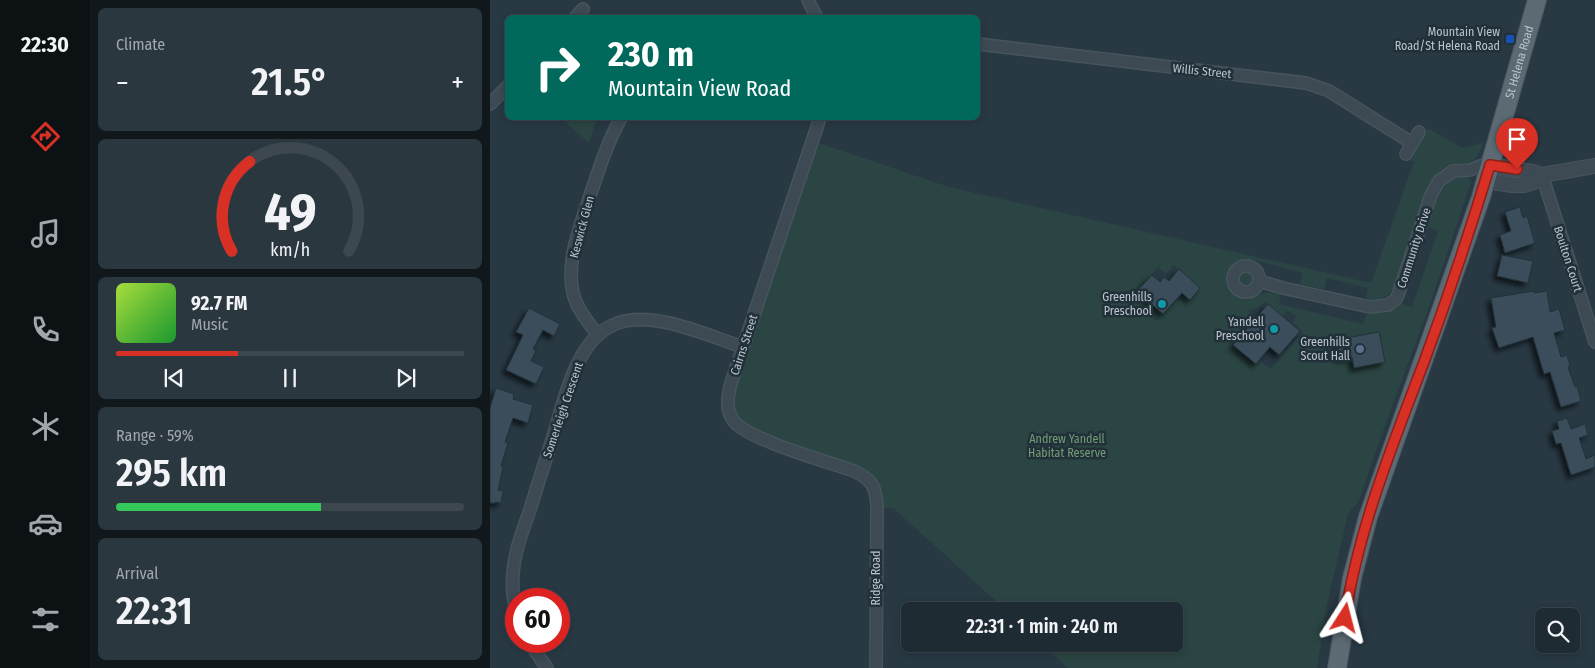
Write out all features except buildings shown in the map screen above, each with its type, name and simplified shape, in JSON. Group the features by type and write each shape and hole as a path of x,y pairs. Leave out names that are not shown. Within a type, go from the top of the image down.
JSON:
{"main road":[{"name":"St Helena Road","path":"1337,668 1352,578 1368,517 1445,301 1488,173 1537,0"}],"street":[{"path":"808,0 816,15"},
{"name":"Willis Street","path":"980,44 1306,83 1329,91 1412,143"},
{"path":"490,104 505,89"},
{"name":"Keswick Glen","path":"598,335 575,301 571,278 572,264 577,235 606,147 619,120"},
{"name":"Cairns Street","path":"819,120 731,383 727,402 730,414 737,426 755,436 865,476 874,488"},
{"path":"1406,154 1419,132"},
{"name":"Community Drive","path":"1259,281 1359,306 1378,308 1388,305 1398,295 1436,185 1453,171 1470,170 1480,166 1488,173"},
{"path":"1470,170 1477,177 1488,173 1533,172 1542,175 1595,166"},
{"name":"Boulton Court","path":"1542,175 1595,342"},
{"name":"Somerleigh Crescent","path":"513,588 520,541 576,367 583,353 598,335 618,323 632,319 647,319 663,321 743,347"},
{"name":"Ridge Road","path":"874,488 877,506 876,668"},
{"path":"536,653 547,668"}],"green space":[{"path":"563,120 596,120 589,143"},
{"name":"Andrew Yandell Habitat Reserve","path":"1428,128 1462,148 1483,143 1480,152 1472,161 1443,169 1432,180 1425,194 1395,284 1384,298 1377,300 1368,299 1366,298 1368,288 1327,278 1324,289 1300,284 1302,273 1254,261 1241,260 1235,262 1230,266 1228,272 1227,278 1230,290 1240,297 1250,298 1274,292 1281,295 1279,304 1363,324 1367,314 1386,313 1400,303 1412,307 1438,231 1428,227 1439,195 1449,182 1456,177 1464,176 1469,178 1471,183 1429,307 1359,501 1348,514 1327,604 1317,668 1068,668 1051,652 1183,652 1183,602 997,602 893,508 883,508 882,495 878,485 867,472 861,468 761,434 740,422 733,410 733,394 816,142 949,187 1371,283 1414,162 1409,159","holes":["1174,265 1200,288 1190,299 1182,293 1163,314 1137,291 1158,267 1166,274","1265,301 1282,316 1287,311 1296,316 1293,323 1303,332 1271,369 1259,360 1255,364 1233,345 1256,317 1247,310 1258,308","1379,332 1385,362 1354,368 1352,357 1340,359 1336,340"]},
{"path":"1248,273 1251,274 1251,284 1244,285 1241,284 1240,277 1241,274"}],"place":[{"name":"Mountain View Road/St Helena Road","path":"1510,39"},
{"name":"Greenhills Preschool","path":"1162,304"},
{"name":"Yandell Preschool","path":"1274,329"},
{"name":"Greenhills Scout Hall","path":"1360,349"}],"route":[{"path":"1345,618 1368,517 1425,359 1490,165 1517,169"}]}
